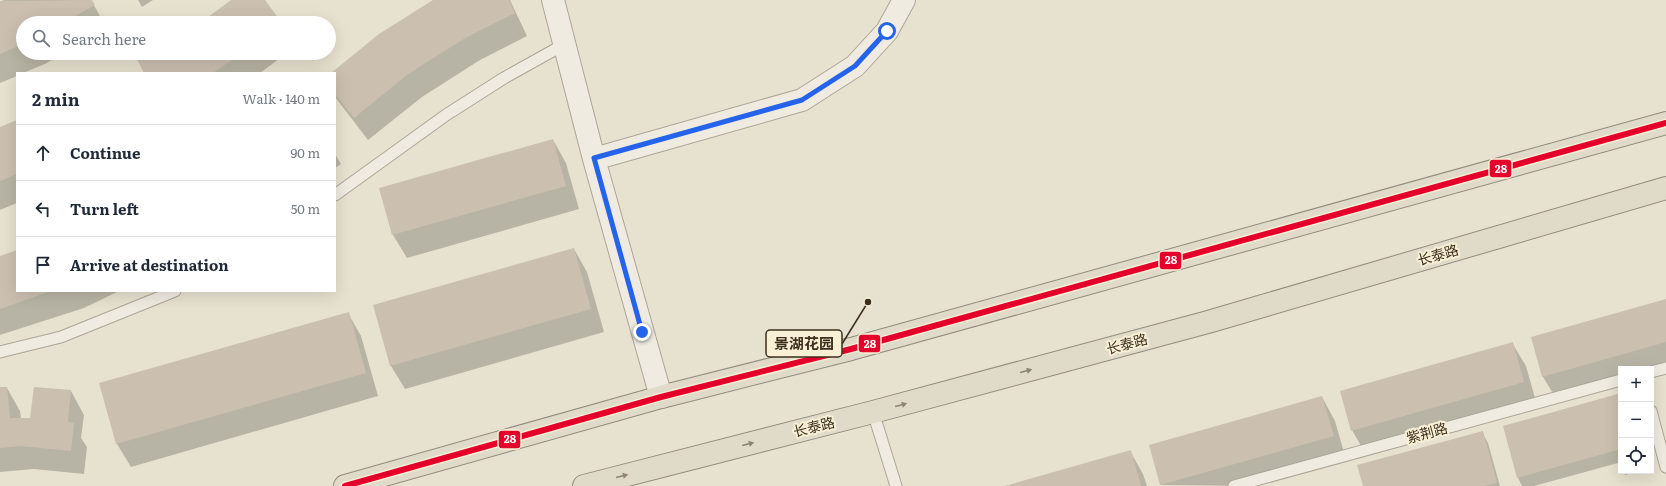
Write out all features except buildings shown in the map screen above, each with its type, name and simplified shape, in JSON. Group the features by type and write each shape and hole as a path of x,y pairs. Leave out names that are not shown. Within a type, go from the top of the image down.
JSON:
{"highway":[{"path":"345,486 661,397 851,350 1666,123"},
{"name":"长泰路","path":"584,486 873,412 1208,322 1666,188"}],"street":[{"path":"553,0 594,158 661,397"},
{"path":"594,158 802,100 855,66 887,31 904,0"}],"lane":[{"path":"336,194 446,116 504,78 565,44"},
{"path":"0,352 61,336 172,292"},
{"path":"1654,371 1666,368"},
{"name":"紫荆路","path":"1234,486 1618,381"},
{"path":"873,412 896,486"},
{"path":"1654,422 1666,466"}],"transit line":[{"name":"28","path":"345,486 661,397 851,349 1666,123"}],"place":[{"name":"景湖花园","path":"868,302"}],"route":[{"path":"642,332 594,158 802,100 855,66 887,31"}]}
